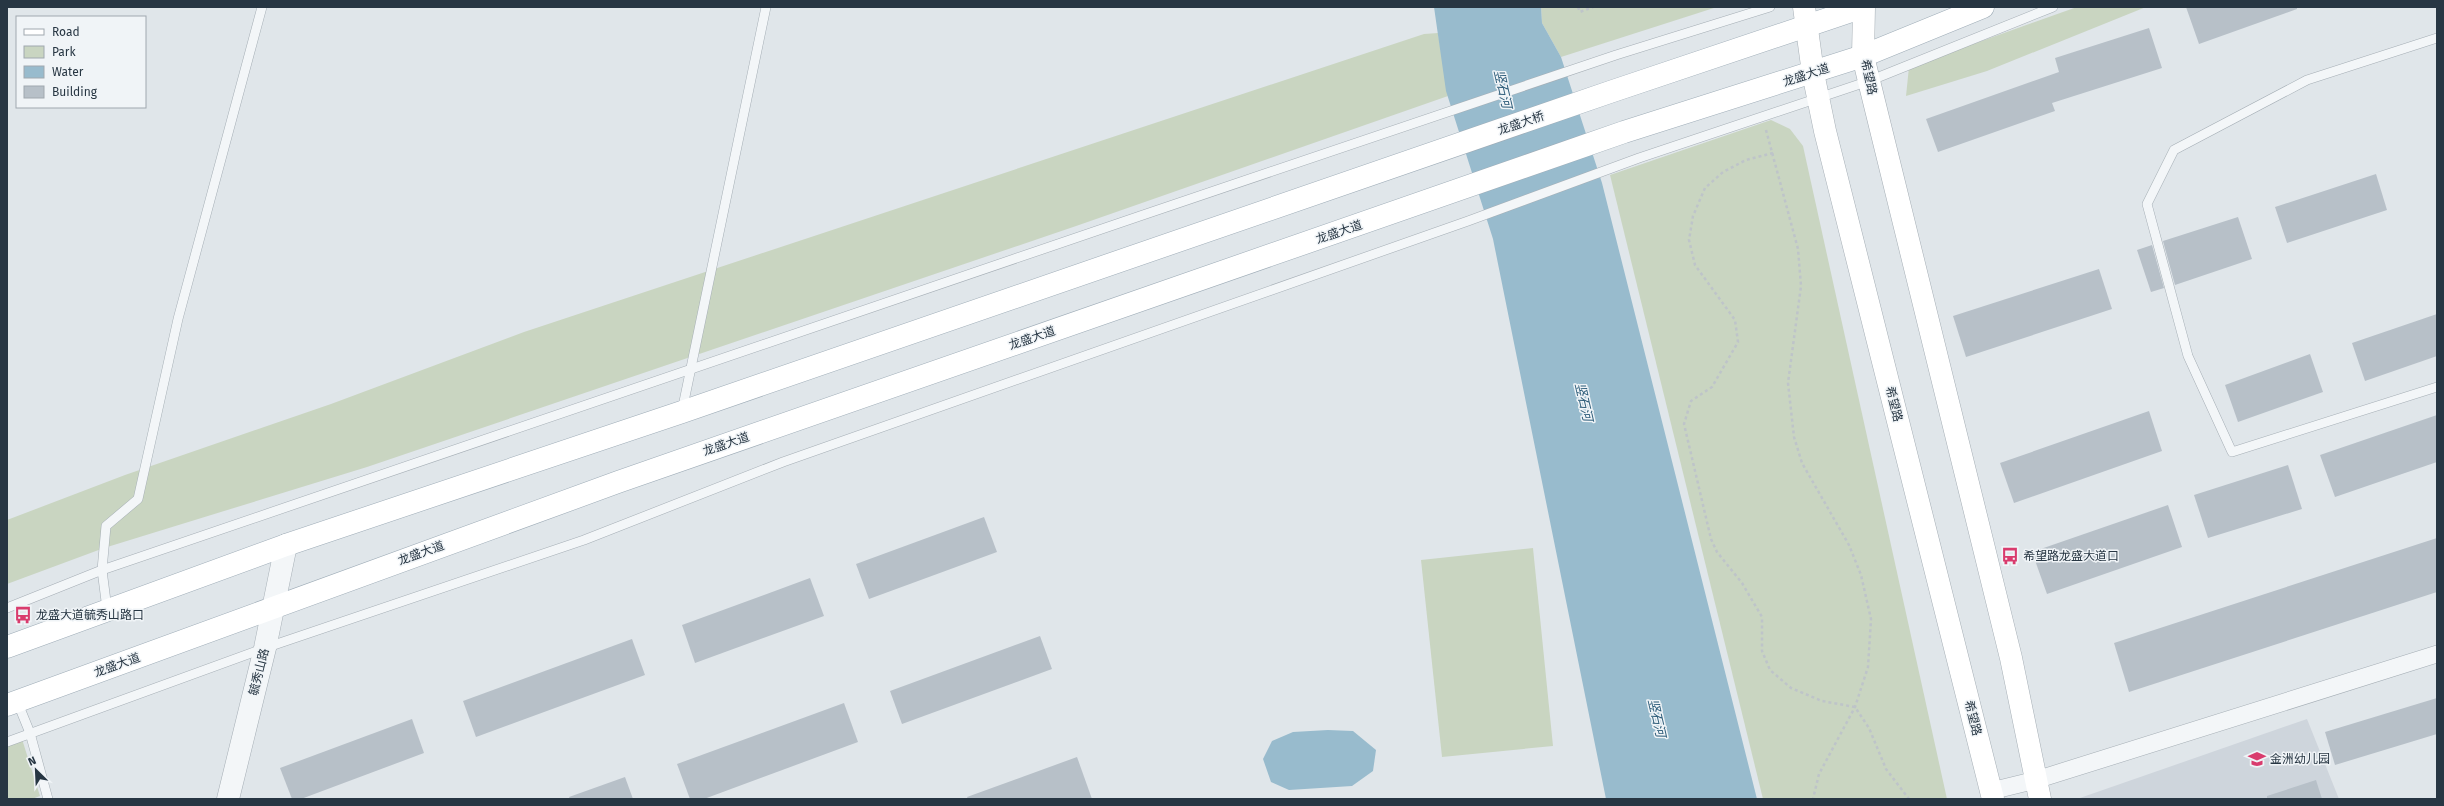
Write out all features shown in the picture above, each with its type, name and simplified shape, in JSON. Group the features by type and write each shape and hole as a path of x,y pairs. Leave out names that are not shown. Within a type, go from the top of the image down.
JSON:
{"main road":[{"path":"1805,17 1863,7"},
{"name":"希望路","path":"1863,7 1863,56 2011,658 2038,789"},
{"name":"龙盛大道","path":"12,703 618,482 1624,132 1863,56 1983,7"},
{"name":"龙盛大桥","path":"682,412 1610,92 1805,17"},
{"name":"希望路","path":"1805,17 1813,73 1825,131 1992,795"},
{"path":"7,647 107,609 286,545 682,412"}],"street":[{"name":"毓秀山路","path":"228,799 265,648 286,545"},
{"path":"1992,795 2038,789 2437,654"}],"lane":[{"path":"107,609 102,570 106,526 138,499 178,319 262,7"},
{"path":"682,412 766,7"},
{"path":"7,608 102,570 1132,218 1442,115 1616,55 1770,7"},
{"path":"7,742 265,648 584,540 783,462 1468,221 1639,158 1869,81 2053,7"},
{"path":"2437,38 2307,80 2174,150 2147,204 2188,356 2232,452 2437,387"},
{"path":"12,703 30,733 48,799"}],"path":[{"path":"1578,7 1580,12 1593,7"},
{"path":"1762,116 1798,249 1800,278 1788,383 1794,437 1802,463 1849,545 1861,575 1871,619 1868,667 1855,707 1819,774 1813,799"},
{"path":"1773,153 1746,160 1723,172 1706,188 1692,216 1688,240 1695,265 1735,320 1738,342 1712,387 1691,401 1684,424 1711,539 1717,552 1742,583 1762,618 1762,651 1770,670 1791,688 1822,701 1855,707 1869,728 1886,768 1909,799"}],"shaded area":[{"name":"金洲幼儿园","path":"2307,719 2339,799 2077,799"}],"green space":[{"path":"1541,7 1717,7 1561,57 1542,23"},
{"path":"2077,7 2146,7 1987,71 1906,96 1909,67"},
{"path":"1438,33 1448,96 1079,225 367,467 104,548 7,584 7,520 125,475 331,404 524,332 1424,34"},
{"path":"1771,120 1790,129 1803,146 1947,799 1763,799 1610,175"},
{"path":"1533,548 1553,746 1442,757 1421,560"},
{"path":"21,736 40,796 32,799 7,799 7,741"}],"water":[{"name":"竖石河","path":"1434,7 1541,7 1542,23 1561,57 1602,183 1757,799 1606,799 1493,239 1446,91"},
{"path":"1328,730 1353,731 1376,750 1373,771 1352,786 1289,790 1271,782 1263,759 1272,741 1293,732"}],"building":[{"path":"2186,7 2297,7 2297,9 2199,44"},
{"path":"2149,28 2162,68 2052,103 2055,111 1938,152 1926,119 2059,72 2055,58"},
{"path":"2376,174 2387,210 2287,243 2275,207"},
{"path":"2238,217 2252,259 2175,285 2163,241"},
{"path":"2152,245 2164,288 2151,292 2137,250"},
{"path":"2099,269 2112,309 1966,357 1953,316"},
{"path":"2437,314 2437,356 2365,381 2352,343"},
{"path":"2310,354 2323,392 2238,422 2225,385"},
{"path":"2149,411 2162,451 2014,503 2000,463"},
{"path":"2437,415 2437,462 2335,497 2320,455"},
{"path":"2288,465 2302,509 2208,538 2194,495"},
{"path":"2168,505 2182,547 2047,594 2032,552"},
{"path":"984,517 997,552 869,599 856,564"},
{"path":"2437,538 2437,592 2129,692 2114,643"},
{"path":"810,578 824,616 695,663 682,625"},
{"path":"1040,636 1052,669 902,724 890,691"},
{"path":"632,639 645,675 476,737 463,701"},
{"path":"2437,698 2437,734 2335,765 2325,732"},
{"path":"844,703 858,742 704,799 690,799 677,764"},
{"path":"412,719 424,753 301,799 292,799 280,768"},
{"path":"1077,757 1092,799 968,799 967,797"},
{"path":"625,777 633,799 570,799 569,797"},
{"path":"2316,780 2322,799 2267,799 2267,796"}],"place":[{"name":"希望路龙盛大道口","path":"2010,556"},
{"name":"龙盛大道毓秀山路口","path":"23,615"},
{"name":"金洲幼儿园","path":"2257,759"}]}
